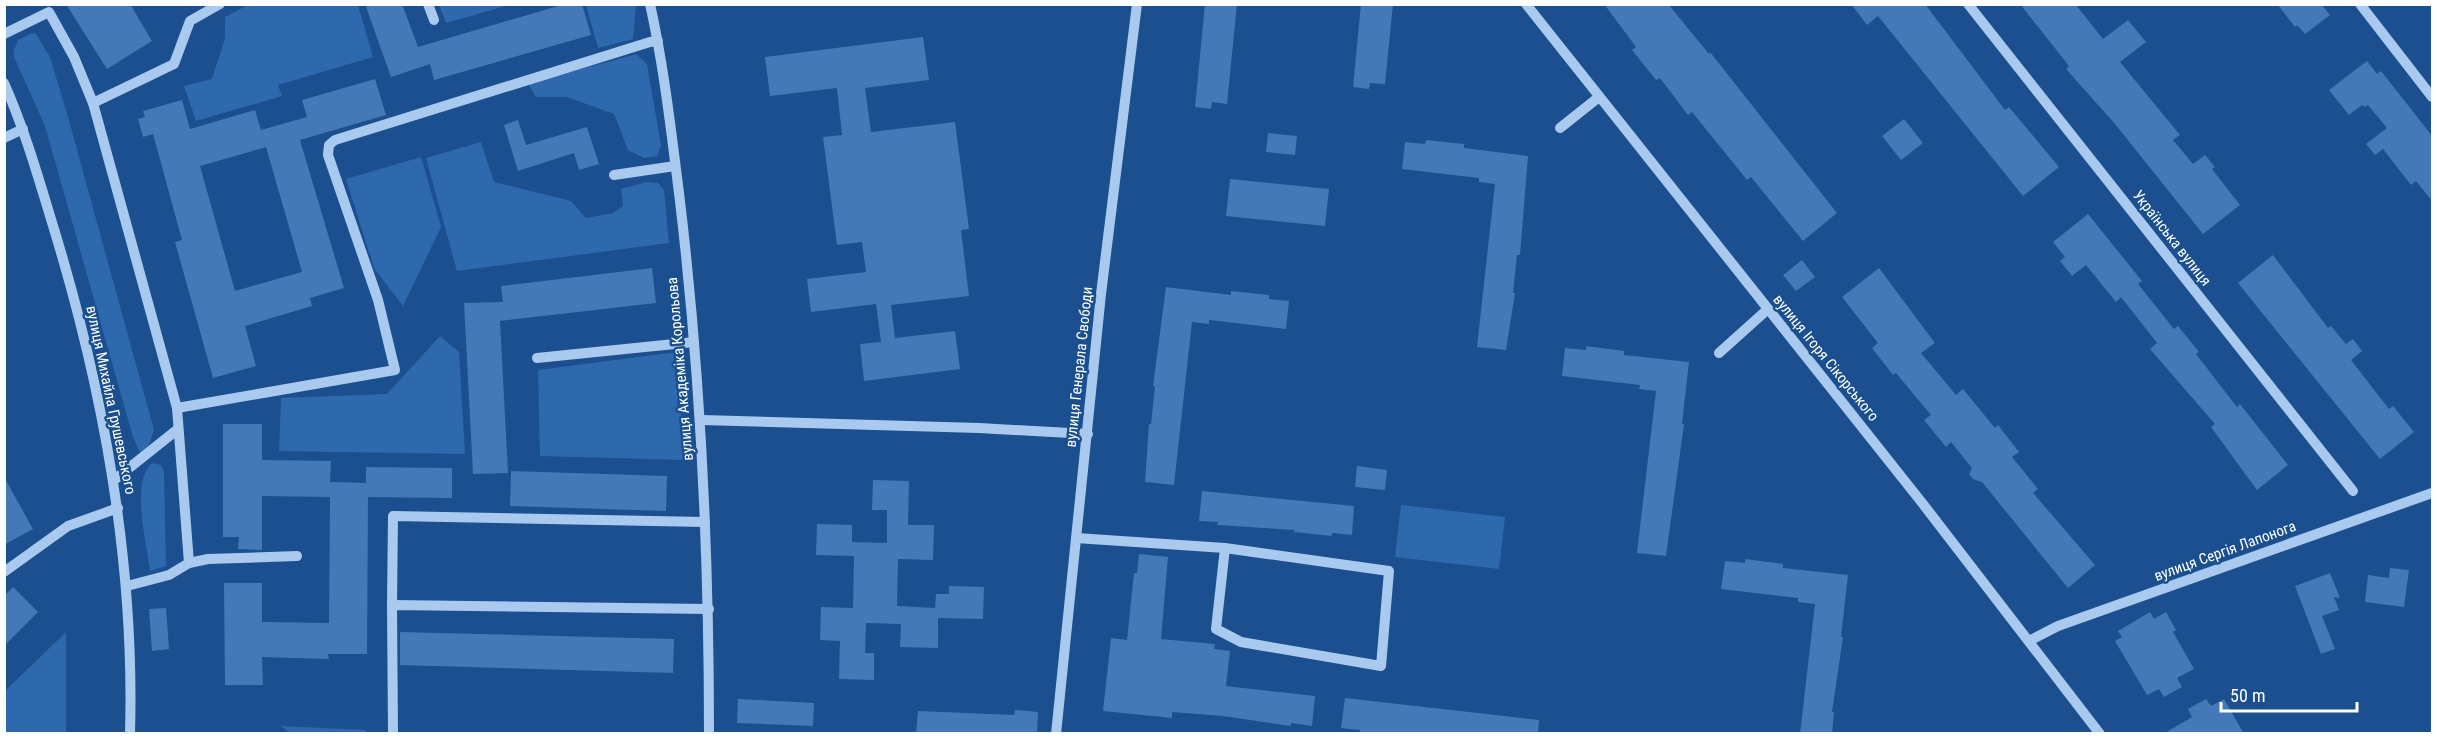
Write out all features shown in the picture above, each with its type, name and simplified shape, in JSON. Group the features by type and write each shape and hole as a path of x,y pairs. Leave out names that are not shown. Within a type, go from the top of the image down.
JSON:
{"street":[{"path":"93,103 174,64 190,21 220,4"},
{"path":"428,4 434,20"},
{"name":"вулиця Академіка Корольова","path":"650,4 658,41 675,166 702,420 709,609 709,734"},
{"name":"вулиця Генерала Свободи","path":"1056,734 1101,294 1137,4"},
{"name":"вулиця Ігоря Сікорського","path":"1526,4 2100,734"},
{"name":"Українська вулиця","path":"1968,4 2353,491"},
{"path":"2360,4 2433,97"},
{"path":"4,34 46,8 74,57 93,103 177,408 189,563"},
{"path":"177,408 395,370 378,300 328,155 328,145 335,140 658,41"},
{"name":"вулиця Михайла Грушевського","path":"4,83 23,129 73,292 114,480 127,586 130,734"},
{"path":"1560,128 1599,97"},
{"path":"4,138 23,129"},
{"path":"614,175 675,166"},
{"path":"1719,352 1768,309"},
{"path":"537,358 694,342"},
{"path":"702,420 979,428 1088,434"},
{"path":"114,480 178,429"},
{"name":"вулиця Сергія Лапонога","path":"2029,641 2058,626 2433,493"},
{"path":"4,572 68,526 118,508"},
{"path":"393,734 393,516 705,522"},
{"path":"1076,538 1225,548 1389,571 1381,666 1241,642 1216,629 1225,548"},
{"path":"127,586 169,575 189,563 208,559 297,556"},
{"path":"392,606 709,609"}],"shaded area":[{"path":"439,4 509,5 446,23"},
{"path":"248,5 358,5 373,57 278,85 282,96 196,121 184,86 212,79 225,38 225,17"},
{"path":"586,5 636,5 633,39 598,48"},
{"path":"32,33 36,34 50,57 154,430 149,445 140,453 133,437 45,126 14,57 18,40"},
{"path":"636,54 647,64 661,146 657,156 644,158 628,150 614,114 567,97 536,97 528,84 555,76"},
{"path":"481,142 494,182 571,201 586,218 613,213 623,206 621,189 647,182 658,183 664,190 669,243 457,271 426,158"},
{"path":"421,157 441,227 403,306 374,268 346,179"},
{"path":"440,336 459,352 465,454 279,451 281,398 387,394"},
{"path":"677,352 684,460 540,456 538,370"},
{"path":"152,463 161,465 164,472 166,566 150,571 141,498 145,472"},
{"path":"1401,505 1505,517 1499,569 1395,557"},
{"path":"66,632 66,733 5,733 5,691"},
{"path":"280,726 366,730 366,733 290,733"}],"building":[{"path":"66,4 130,4 152,41 107,69"},
{"path":"365,4 402,4 418,47 565,4 582,4 591,35 434,80 430,64 391,77"},
{"path":"1205,4 1237,4 1227,104 1212,102 1211,109 1195,107"},
{"path":"1361,4 1393,4 1385,84 1370,83 1369,89 1353,87"},
{"path":"1604,4 1668,4 1709,54 1710,52 1837,213 1803,241 1751,177 1747,180 1692,112 1688,115 1660,78 1656,80 1632,50 1636,47"},
{"path":"1851,4 1925,4 2005,110 2009,107 2059,167 2023,196 1878,16 1867,25"},
{"path":"2020,4 2076,5 2103,39 2128,20 2146,42 2120,62 2180,135 2173,140 2193,164 2205,155 2215,167 2212,169 2240,205 2203,234 2115,124 2066,69 2069,66"},
{"path":"2277,4 2321,4 2330,15 2305,34 2297,25 2295,27"},
{"path":"923,37 929,80 865,88 871,132 955,122 969,229 961,230 969,296 891,305 895,338 955,331 960,369 864,381 860,344 881,342 876,304 811,312 807,279 866,272 862,242 837,245 823,137 842,135 837,88 770,96 765,57"},
{"path":"2367,61 2377,74 2381,71 2433,137 2433,202 2416,181 2411,185 2383,149 2375,155 2366,144 2387,128 2368,105 2365,107 2362,105 2349,115 2329,90"},
{"path":"375,79 386,115 300,140 344,288 310,298 312,306 245,326 256,366 213,378 175,242 182,240 153,134 143,137 138,119 145,117 143,111 182,100 190,129 255,110 261,130 307,117 302,100","holes":["266,147 302,272 235,291 200,166"]},
{"path":"1904,119 1923,143 1901,160 1882,136"},
{"path":"518,120 526,145 587,127 599,164 579,170 574,153 518,171 504,125"},
{"path":"1268,133 1297,136 1295,155 1266,152"},
{"path":"1426,140 1464,144 1464,148 1528,156 1520,255 1517,255 1513,293 1515,293 1506,350 1477,347 1495,184 1479,182 1479,178 1402,169 1405,142 1425,144"},
{"path":"1230,179 1329,189 1325,226 1226,216"},
{"path":"2088,214 2142,281 2138,284 2174,329 2178,326 2199,352 2196,354 2237,407 2240,404 2288,465 2257,490 2211,427 2215,424 2150,349 2157,343 2121,297 2116,302 2086,265 2072,276 2060,261 2065,257 2053,242"},
{"path":"2273,255 2328,328 2331,326 2346,344 2353,339 2362,351 2351,360 2389,409 2393,406 2414,432 2380,459 2238,283"},
{"path":"1802,260 1815,277 1796,291 1783,275"},
{"path":"652,268 656,303 500,321 508,473 473,474 464,303 503,302 501,286"},
{"path":"1879,268 1935,343 1921,353 1956,395 1963,389 1995,428 1998,425 2019,452 2012,457 2038,489 2033,493 2095,565 2068,588 1982,482 1973,479 1969,474 1972,468 1951,442 1946,447 1924,420 1931,415 1896,373 1893,375 1872,348 1878,343 1842,297"},
{"path":"1166,287 1231,295 1231,291 1269,295 1269,299 1289,301 1286,329 1209,320 1209,324 1192,322 1174,485 1145,482 1149,424 1151,424 1155,386 1153,386"},
{"path":"1586,346 1624,351 1624,355 1689,362 1682,424 1684,424 1666,556 1637,553 1656,391 1639,389 1640,385 1562,376 1565,348 1586,350"},
{"path":"223,424 262,424 262,460 331,461 330,482 366,483 366,467 452,468 452,498 368,497 367,654 328,654 329,659 262,657 263,685 225,685 224,583 262,583 262,622 329,623 330,497 262,496 262,550 238,549 239,537 223,537"},
{"path":"1357,466 1387,470 1385,490 1355,487"},
{"path":"511,471 667,476 666,511 510,506"},
{"path":"4,477 33,529 4,545"},
{"path":"873,480 909,481 908,525 934,525 933,560 898,559 897,606 935,608 936,594 949,594 949,586 984,587 983,619 938,618 938,648 900,647 901,624 866,623 865,653 874,653 874,680 839,679 840,641 820,640 821,607 853,608 854,556 816,555 817,524 852,525 852,542 887,543 887,510 872,510"},
{"path":"1202,491 1354,506 1352,535 1332,533 1332,536 1294,532 1295,530 1217,525 1218,522 1199,521"},
{"path":"1139,554 1168,557 1161,639 1215,644 1214,649 1230,651 1226,686 1315,696 1312,726 1291,723 1291,726 1223,716 1172,712 1172,718 1103,711 1111,638 1127,640 1134,573 1137,573"},
{"path":"1745,559 1783,564 1783,568 1848,575 1841,637 1843,637 1832,712 1834,712 1832,734 1800,734 1815,604 1798,602 1798,598 1721,589 1725,561 1745,563"},
{"path":"2390,568 2409,570 2404,607 2365,602 2368,575 2389,578"},
{"path":"2330,573 2340,598 2334,597 2339,610 2322,616 2335,649 2321,654 2295,586"},
{"path":"13,587 38,612 4,646 4,596"},
{"path":"166,608 169,649 152,651 149,609"},
{"path":"2150,612 2154,619 2166,612 2176,630 2173,632 2194,669 2177,678 2182,687 2164,697 2159,689 2147,695 2115,641 2122,637 2118,631"},
{"path":"400,632 674,639 673,673 400,665"},
{"path":"1345,698 1539,720 1538,734 1360,732 1360,730 1341,728"},
{"path":"738,699 814,703 813,726 737,723"},
{"path":"2206,699 2211,706 2224,699 2244,734 2163,734 2192,717 2188,709"},
{"path":"1015,710 1038,712 1037,734 916,734 918,711 1014,715"}]}
